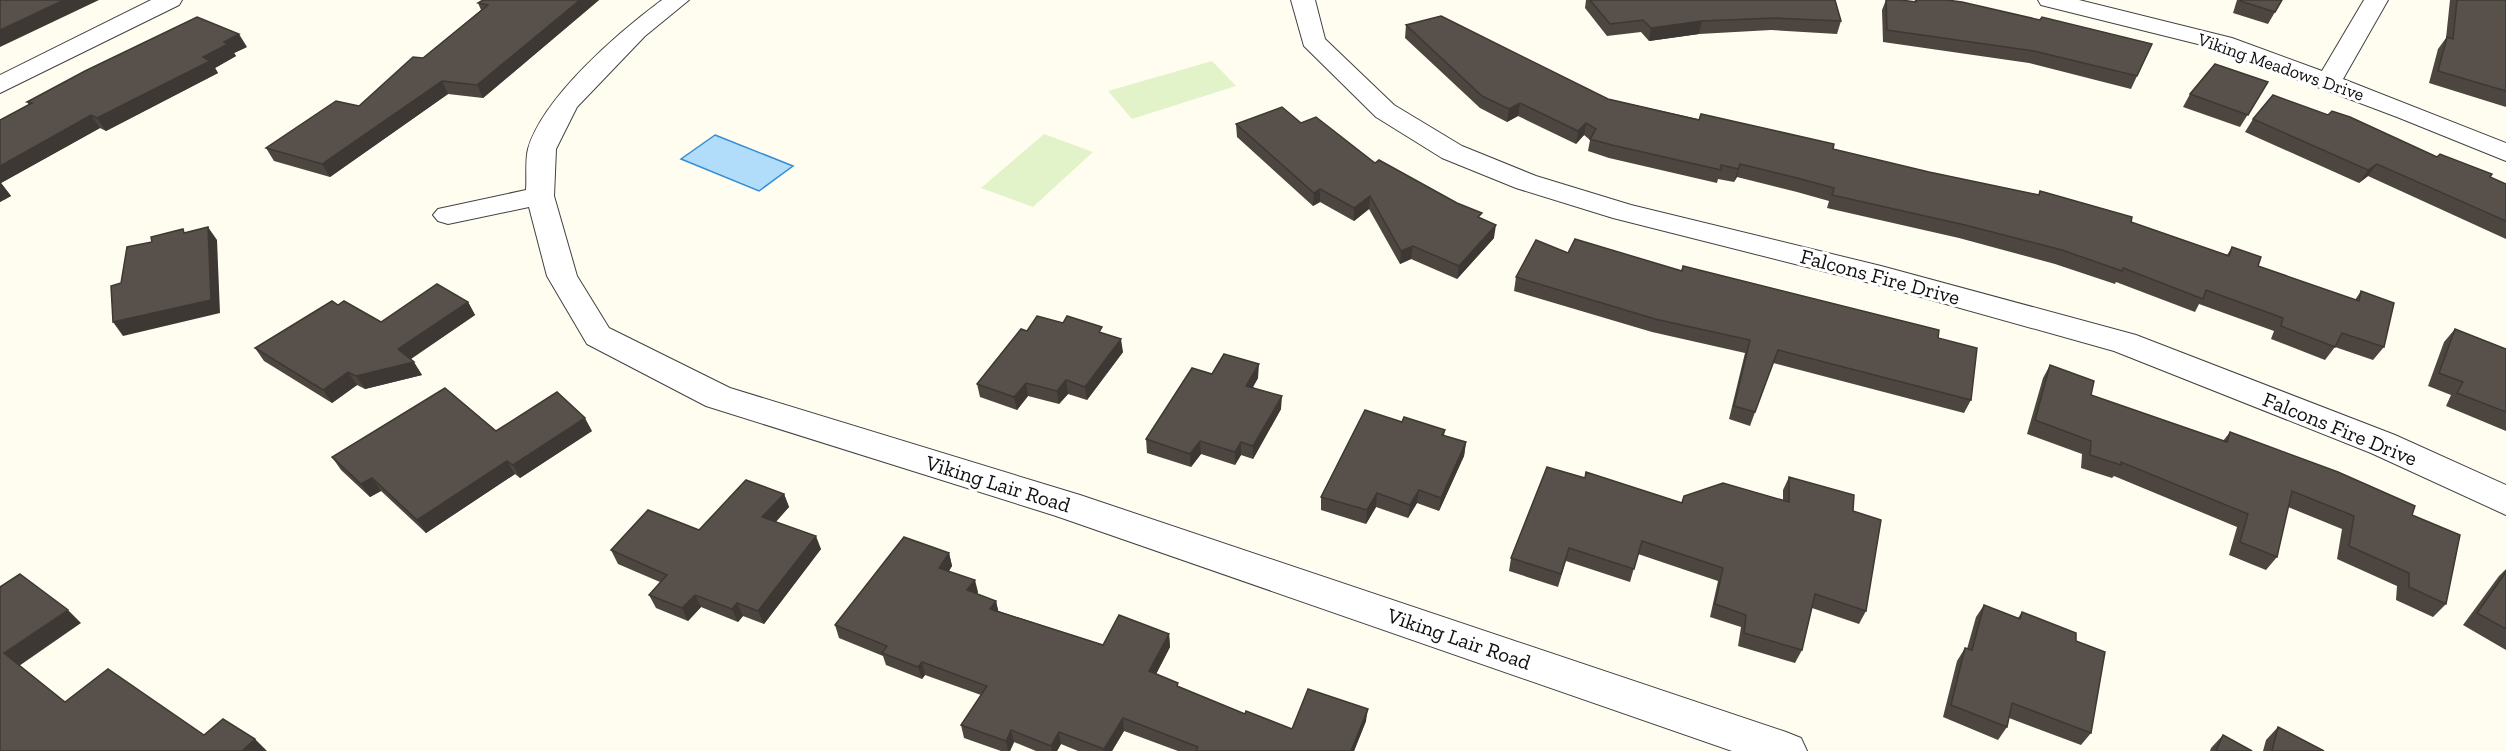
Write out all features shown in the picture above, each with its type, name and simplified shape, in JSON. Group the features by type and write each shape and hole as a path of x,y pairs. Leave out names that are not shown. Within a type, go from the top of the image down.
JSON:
{"street":[{"path":"0,85 170,0"},
{"name":"Viking Lair Road","path":"677,0 636,31 565,104 542,149 540,196 562,276 598,336 718,397 1067,505 1786,751"},
{"name":"Falcons Fire Drive","path":"1303,0 1313,41 1385,111 1452,152 1526,182 1623,212 1881,276 2125,343 2383,444 2506,501"},
{"name":"Viking Meadows Drive","path":"2050,0 2223,43 2506,153"},
{"path":"2328,82 2376,0"},
{"path":"448,215 540,196"}],"green space":[{"path":"1212,61 1236,86 1132,119 1108,91"},
{"path":"1044,134 1093,152 1033,207 981,188"}],"water":[{"path":"715,135 793,166 759,191 681,159"}],"building":[{"path":"0,0 64,0 0,30"},
{"path":"483,0 580,0 477,85 442,81 322,164 266,148 336,101 359,106 413,57 423,58 488,5 478,3"},
{"path":"1590,0 1835,0 1841,21 1775,18 1702,21 1651,28 1643,20 1610,24"},
{"path":"1886,0 1962,2 2040,20 2042,17 2152,44 2137,76 2034,51 1887,30"},
{"path":"2241,0 2282,0 2275,12"},
{"path":"2457,0 2506,0 2506,91 2438,71 2447,37 2453,39"},
{"path":"1441,16 1608,99 1699,120 1701,114 1834,144 1833,149 1929,172 2039,195 2040,191 2132,217 2131,222 2229,256 2232,247 2261,257 2258,266 2359,301 2361,291 2394,303 2384,347 2342,333 2335,347 2281,326 2283,318 2206,290 2203,299 2123,268 2122,271 2062,250 1965,225 1832,195 1834,188 1801,179 1740,164 1738,169 1721,165 1721,170 1590,139 1596,129 1586,123 1578,131 1520,103 1509,109 1482,96 1406,25"},
{"path":"197,17 239,34 224,42 228,44 203,57 210,61 97,118 91,115 0,166 0,120 32,103 27,102 85,71"},
{"path":"2215,64 2268,82 2248,115 2190,94"},
{"path":"2273,95 2328,115 2332,111 2350,117 2437,157 2440,154 2492,174 2490,177 2506,184 2506,221 2377,164 2368,170 2253,119"},
{"path":"1282,107 1301,123 1316,117 1375,163 1379,160 1457,203 1482,213 1478,217 1496,225 1459,266 1413,246 1401,251 1370,196 1354,208 1320,189 1314,193 1236,124"},
{"path":"208,227 211,300 113,322 111,286 121,283 127,247 152,242 151,237 183,229 184,233"},
{"path":"1575,239 1682,271 1683,266 1939,330 1938,338 1977,348 1971,400 1778,350 1755,412 1734,406 1750,340 1655,319 1516,277 1536,240 1568,253"},
{"path":"437,284 468,302 398,349 414,362 356,376 348,372 323,390 255,348 332,301 338,305 344,301 381,322"},
{"path":"1037,316 1063,323 1067,316 1102,327 1099,332 1121,339 1085,387 1066,380 1057,391 1026,383 1014,397 977,384 1021,329 1027,331"},
{"path":"2455,329 2506,349 2506,412 2457,393 2463,382 2439,373"},
{"path":"1224,354 1259,364 1246,386 1282,396 1253,446 1241,442 1235,452 1200,441 1190,454 1146,439 1192,368 1212,374"},
{"path":"2050,365 2094,381 2091,395 2227,442 2230,432 2338,472 2415,506 2412,515 2460,535 2446,604 2409,587 2409,573 2349,546 2354,516 2292,491 2277,557 2240,542 2248,514 2121,462 2121,465 2090,455 2091,441 2035,420"},
{"path":"445,388 496,431 557,392 585,418 513,465 507,461 417,520 372,478 361,484 332,457"},
{"path":"1365,410 1402,422 1404,417 1445,430 1442,435 1466,442 1441,498 1419,490 1410,505 1377,493 1367,510 1321,497"},
{"path":"1547,467 1585,478 1586,472 1682,503 1684,496 1723,483 1789,502 1789,477 1854,495 1853,511 1881,520 1866,611 1815,594 1802,650 1744,633 1746,615 1715,604 1723,568 1642,541 1634,569 1569,548 1561,574 1511,558"},
{"path":"746,480 784,494 762,517 816,536 758,611 737,603 732,609 695,595 682,608 649,595 667,575 611,550 648,510 699,530"},
{"path":"904,537 949,553 939,568 975,580 967,590 996,601 990,609 1103,645 1119,615 1169,634 1149,671 1178,683 1177,686 1245,714 1246,711 1292,729 1308,689 1368,709 1351,751 1196,751 1198,747 1123,718 1104,749 1059,732 1051,746 1011,730 1006,741 961,725 987,686 922,662 918,667 882,653 887,646 835,625"},
{"path":"2506,572 2506,629 2477,613"},
{"path":"20,574 68,610 4,653 65,702 108,669 204,735 223,719 255,739 242,751 0,751 0,587"},
{"path":"1984,605 2020,619 2022,612 2076,633 2076,641 2105,652 2091,733 2012,703 2007,727 1951,705 1965,648 1972,650"},
{"path":"2278,727 2324,751 2272,751"},
{"path":"2223,735 2252,751 2216,751"}]}
